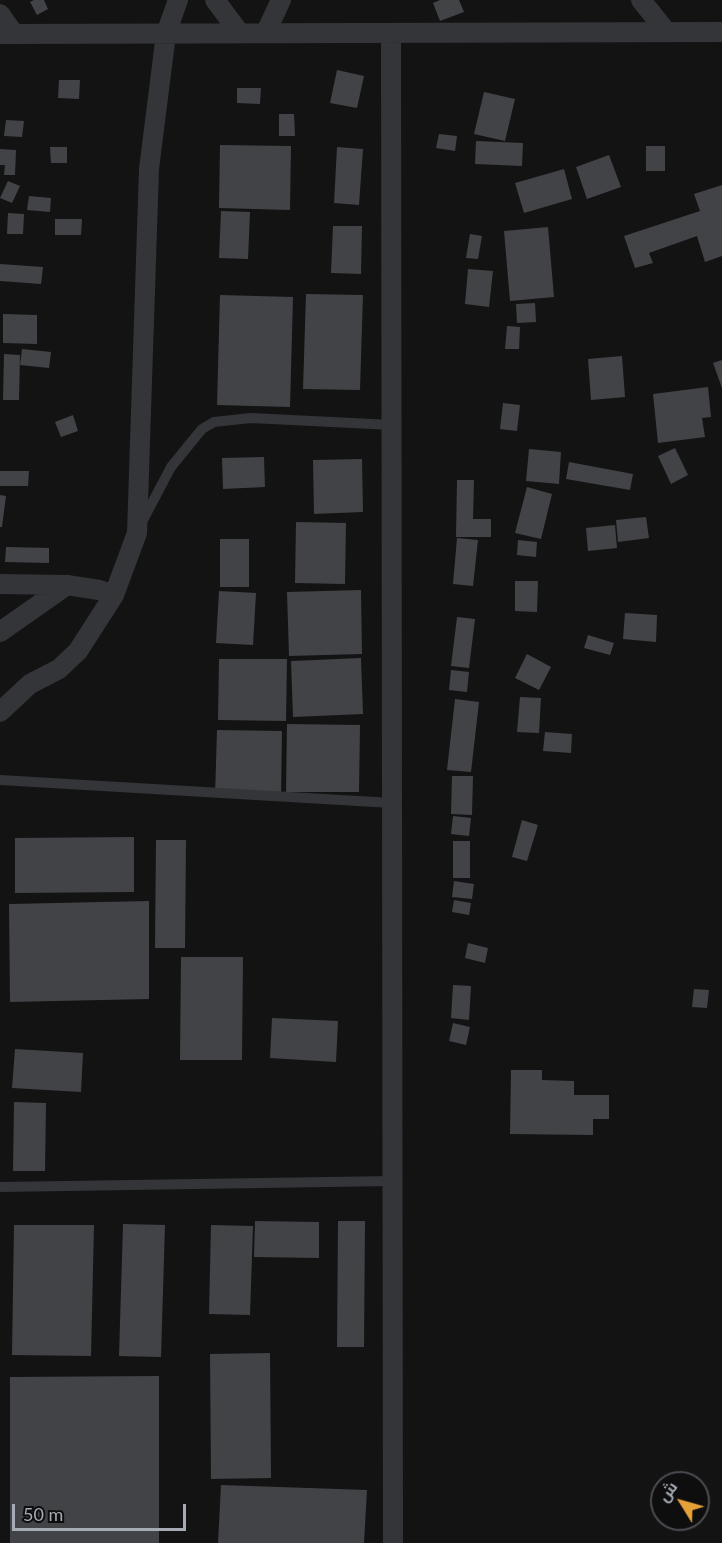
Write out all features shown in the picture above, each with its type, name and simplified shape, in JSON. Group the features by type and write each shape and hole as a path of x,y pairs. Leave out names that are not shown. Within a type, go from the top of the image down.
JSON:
{"street":[{"path":"0,711 30,684 59,669 73,657 90,636 114,595 137,533 149,169 166,34 178,0"},
{"path":"216,0 239,32"},
{"path":"266,32 281,0"},
{"path":"641,0 665,30"},
{"path":"0,14 7,34 665,30 722,32"},
{"path":"391,33 393,1543"},
{"path":"0,584 67,585 114,595"},
{"path":"0,632 67,585"}],"lane":[{"path":"137,533 155,493 171,467 202,429 214,422 251,418 392,425"},
{"path":"0,780 392,803"},
{"path":"0,1187 393,1181"}],"building":[{"path":"44,0 48,9 37,15 30,2"},
{"path":"440,0 459,0 464,12 440,21 433,3"},
{"path":"337,70 364,76 357,108 330,103"},
{"path":"59,80 80,80 79,99 58,98"},
{"path":"237,88 261,88 260,104 237,103"},
{"path":"484,92 515,99 505,141 474,134"},
{"path":"279,114 294,114 295,136 279,136"},
{"path":"6,120 24,121 22,137 4,136"},
{"path":"439,134 457,136 455,151 436,148"},
{"path":"476,141 523,143 522,166 475,164"},
{"path":"220,145 291,146 290,210 219,208"},
{"path":"646,146 665,146 665,171 646,171"},
{"path":"50,147 67,147 67,163 51,163"},
{"path":"337,147 363,149 359,205 334,203"},
{"path":"0,149 16,150 15,175 4,175 5,165 0,165"},
{"path":"609,155 621,187 587,199 576,167"},
{"path":"564,169 572,199 524,213 515,183"},
{"path":"8,181 20,186 12,203 0,198"},
{"path":"722,185 722,256 705,262 697,236 649,253 653,263 635,268 624,236 700,211 694,194"},
{"path":"29,196 51,198 50,212 27,210"},
{"path":"221,211 250,212 248,259 219,258"},
{"path":"8,213 24,214 23,234 7,234"},
{"path":"55,219 82,219 81,235 55,235"},
{"path":"333,226 362,226 361,274 331,273"},
{"path":"548,227 554,297 510,301 504,231"},
{"path":"470,234 482,236 478,259 466,258"},
{"path":"0,264 43,267 41,284 0,281"},
{"path":"468,269 493,271 489,307 465,304"},
{"path":"306,294 363,295 360,390 303,389"},
{"path":"220,295 293,297 290,407 217,405"},
{"path":"535,303 536,322 517,323 516,304"},
{"path":"3,314 37,315 37,344 3,343"},
{"path":"507,326 520,327 519,349 505,349"},
{"path":"22,349 51,352 49,368 20,365"},
{"path":"4,354 20,355 19,400 3,400"},
{"path":"622,356 625,397 591,400 588,359"},
{"path":"722,360 722,388 713,363"},
{"path":"708,387 711,417 702,418 705,437 658,443 653,394"},
{"path":"503,403 520,405 517,431 500,429"},
{"path":"73,415 78,431 61,437 55,422"},
{"path":"675,448 688,475 671,484 658,456"},
{"path":"529,449 561,452 559,484 526,481"},
{"path":"264,457 265,487 223,489 222,458"},
{"path":"362,459 363,512 314,514 313,460"},
{"path":"569,462 633,474 630,490 566,479"},
{"path":"0,471 29,471 28,486 0,486"},
{"path":"457,480 474,480 473,519 491,519 491,537 456,537"},
{"path":"527,487 552,494 541,539 515,533"},
{"path":"0,495 6,496 2,527 0,527"},
{"path":"646,517 649,538 618,542 616,520"},
{"path":"296,522 346,523 345,584 295,583"},
{"path":"615,525 617,548 588,551 586,528"},
{"path":"457,538 478,540 473,586 453,584"},
{"path":"220,539 249,539 249,587 220,587"},
{"path":"518,540 537,542 536,557 517,555"},
{"path":"6,547 49,548 49,563 5,562"},
{"path":"515,581 538,581 537,612 515,611"},
{"path":"361,590 362,654 289,656 287,592"},
{"path":"219,591 256,593 253,645 216,643"},
{"path":"625,613 657,615 656,642 623,639"},
{"path":"457,617 475,619 469,668 451,666"},
{"path":"588,635 614,643 610,655 584,648"},
{"path":"527,654 551,667 539,690 515,678"},
{"path":"361,658 363,714 293,717 291,661"},
{"path":"219,659 287,659 286,721 218,720"},
{"path":"451,670 469,672 467,692 449,690"},
{"path":"520,697 541,698 539,733 517,732"},
{"path":"455,699 479,702 471,772 447,770"},
{"path":"287,724 360,725 359,792 286,792"},
{"path":"217,730 282,731 281,798 215,797"},
{"path":"545,732 572,734 571,753 543,751"},
{"path":"452,776 473,776 472,815 451,814"},
{"path":"453,816 471,818 469,836 451,834"},
{"path":"522,820 538,825 527,861 512,857"},
{"path":"134,837 134,892 15,893 15,838"},
{"path":"156,840 186,840 185,948 155,948"},
{"path":"453,841 470,841 470,878 453,878"},
{"path":"454,881 474,884 472,899 452,897"},
{"path":"454,900 471,903 469,915 452,912"},
{"path":"149,901 149,999 10,1002 9,904"},
{"path":"468,943 488,948 485,963 465,958"},
{"path":"181,957 243,957 242,1060 180,1060"},
{"path":"453,985 471,986 469,1020 451,1018"},
{"path":"694,989 709,990 707,1008 692,1007"},
{"path":"272,1018 338,1021 336,1062 270,1058"},
{"path":"453,1023 470,1027 466,1045 449,1041"},
{"path":"15,1049 83,1053 81,1092 12,1088"},
{"path":"511,1070 542,1070 542,1080 574,1081 574,1095 609,1095 609,1119 593,1119 593,1135 510,1134"},
{"path":"14,1102 46,1103 45,1171 13,1171"},
{"path":"255,1221 319,1222 319,1258 254,1257"},
{"path":"338,1221 365,1221 364,1347 337,1347"},
{"path":"123,1224 165,1225 161,1357 119,1356"},
{"path":"14,1225 94,1225 91,1356 12,1355"},
{"path":"211,1225 253,1226 250,1315 209,1314"},
{"path":"270,1353 271,1478 211,1479 210,1354"},
{"path":"159,1376 159,1543 10,1543 10,1377"},
{"path":"221,1485 367,1490 364,1543 218,1543"}]}
